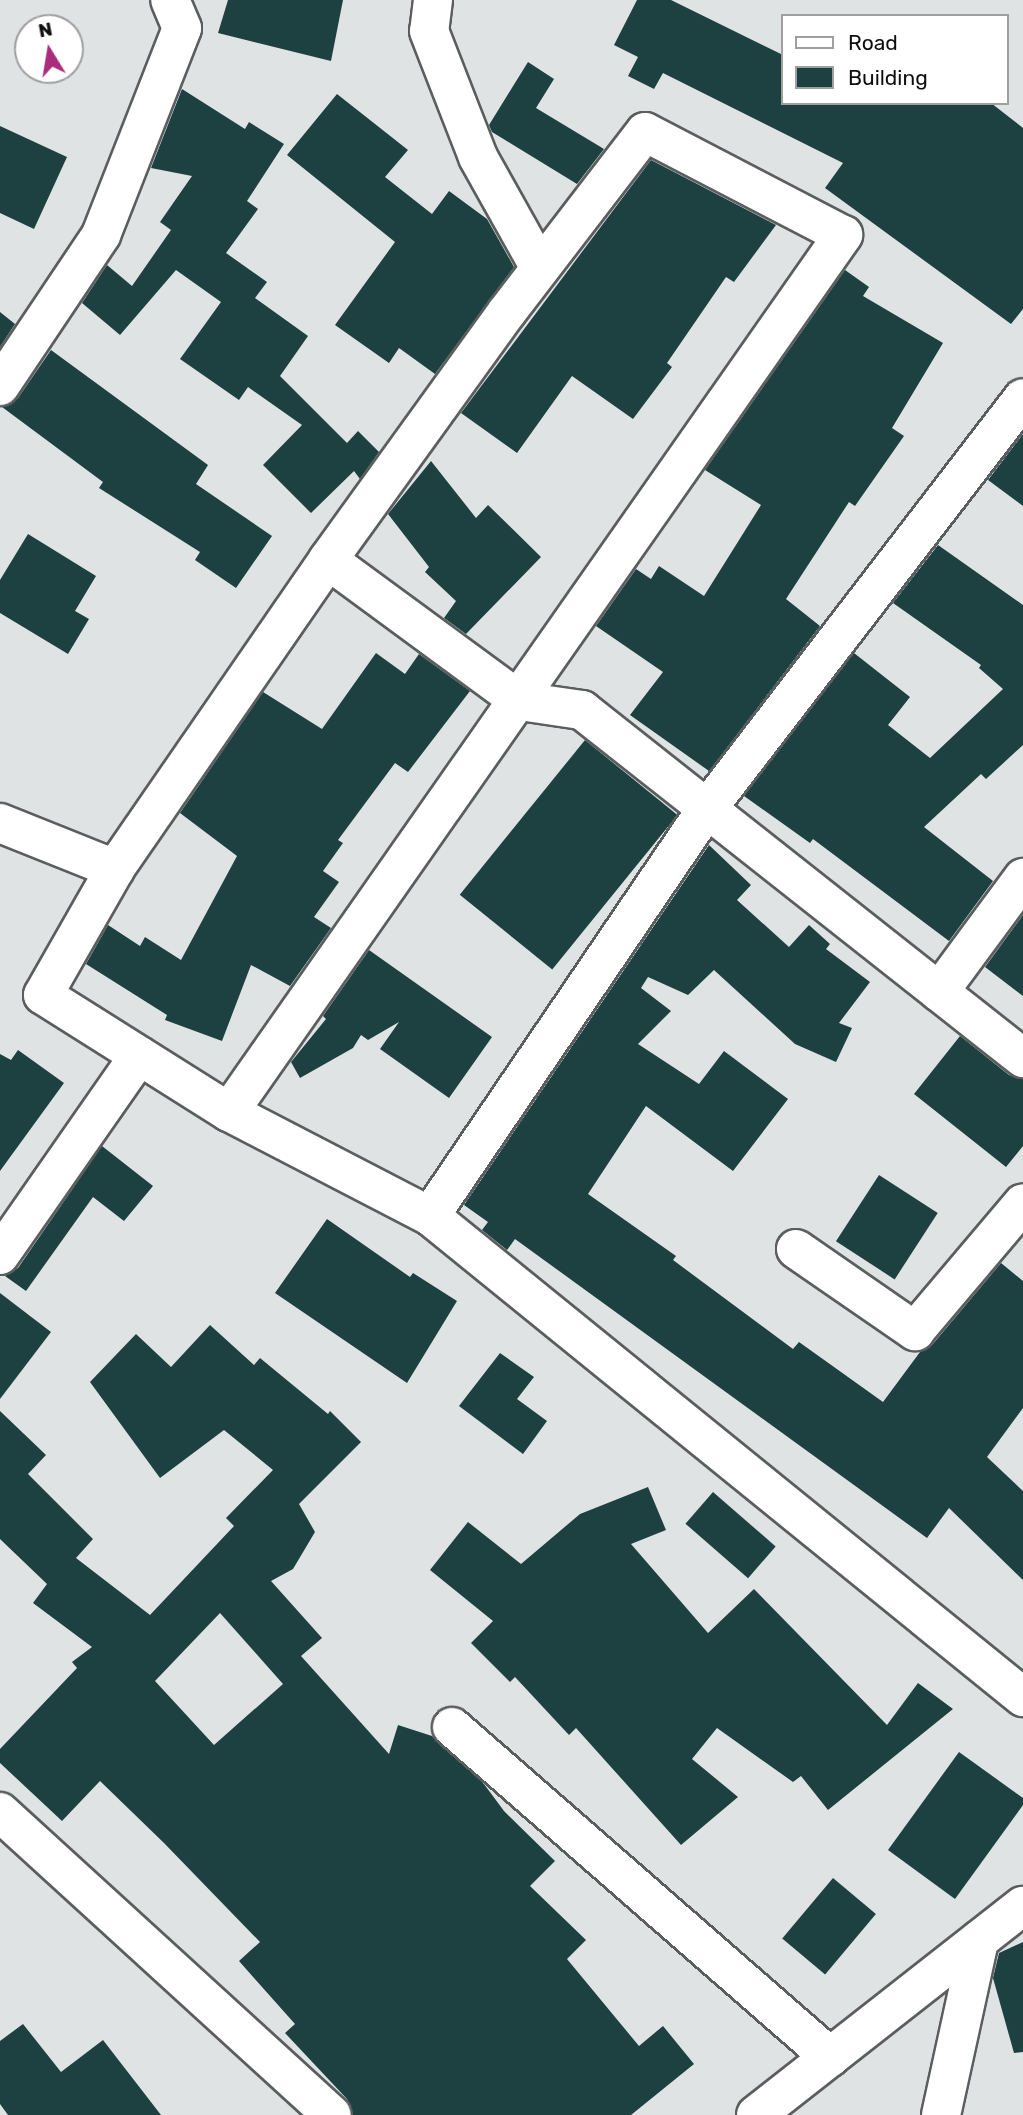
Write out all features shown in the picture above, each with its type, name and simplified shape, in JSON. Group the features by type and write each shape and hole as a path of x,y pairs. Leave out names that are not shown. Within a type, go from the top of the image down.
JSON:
{"street":[{"path":"433,0 429,31 478,157 540,268"},
{"path":"0,386 101,235 184,9"},
{"path":"229,1112 520,701 843,235 645,132 540,268 328,560 116,869 43,995 229,1112 430,1216 1023,1697"},
{"path":"430,1216 707,809 1023,398"},
{"path":"328,560 520,701 582,710 1023,1058"},
{"path":"0,823 116,869"},
{"path":"939,992 1023,878"},
{"path":"0,1255 139,1056"},
{"path":"796,1249 915,1331 1023,1203"},
{"path":"452,1727 830,2057"},
{"path":"0,1812 332,2115"},
{"path":"756,2115 789,2102 830,2057 1023,1906"},
{"path":"940,2115 979,1940"}],"building":[{"path":"228,0 343,0 331,61 218,33"},
{"path":"637,0 671,0 782,55 782,105 994,105 1023,128 1023,309 1011,324 825,188 843,163 663,73 654,89 628,76 638,57 614,45"},
{"path":"528,62 554,79 536,108 604,149 577,184 492,132 489,125"},
{"path":"182,89 245,129 249,122 284,144 247,201 258,209 226,253 267,282 255,298 308,336 280,376 347,443 358,431 379,452 360,479 354,471 311,513 263,465 302,425 248,387 239,400 180,359 221,302 176,270 120,335 82,303 107,265 132,286 171,230 160,222 192,176 151,168"},
{"path":"337,94 408,150 385,177 432,214 449,191 487,219 514,267 435,374 399,348 389,363 335,325 395,242 287,155"},
{"path":"0,126 67,157 34,229 0,213"},
{"path":"651,160 776,225 734,282 726,277 667,363 672,367 633,419 572,376 517,453 461,413"},
{"path":"845,270 869,287 863,296 943,343 892,428 904,436 855,506 849,502 786,599 820,626 709,771 630,715 663,672 596,626 636,569 651,579 659,566 704,596 761,505 705,470"},
{"path":"0,312 15,324 0,347"},
{"path":"51,350 208,465 196,484 272,536 236,588 195,560 200,552 99,488 103,482 2,407 18,398"},
{"path":"1023,434 1023,506 988,480"},
{"path":"431,461 476,518 488,505 541,557 466,634 444,618 456,601 425,572 429,567 388,514"},
{"path":"28,534 96,576 75,611 89,619 68,654 0,613 0,580"},
{"path":"938,545 1023,605 1023,745 986,779 981,774 924,827 993,881 949,941 813,839 810,843 744,796 854,653 910,697 888,725 930,758 1003,689 979,668 981,665 893,603"},
{"path":"376,653 405,674 419,654 470,691 408,772 395,763 338,840 343,843 323,871 339,882 314,917 331,928 290,986 251,965 222,1041 165,1020 167,1015 86,964 108,925 140,946 145,937 181,960 237,856 180,813 263,692 322,729"},
{"path":"585,740 677,815 552,970 460,895"},
{"path":"709,845 751,885 737,900 789,947 809,925 830,944 826,949 870,982 839,1023 852,1028 836,1062 795,1044 714,970 688,995 648,977 641,988 671,1011 638,1044 699,1084 724,1051 788,1099 733,1171 646,1106 588,1194 676,1256 673,1260 793,1349 799,1342 883,1402 920,1352 932,1345 1001,1263 1023,1281 1023,1408 987,1457 1023,1491 1023,1580 949,1508 927,1538 515,1239 507,1250 482,1230 488,1222 464,1205"},
{"path":"1023,915 1023,996 985,967"},
{"path":"369,950 492,1037 449,1098 380,1049 399,1022 368,1040 361,1035 353,1048 300,1078 291,1062 326,1019 323,1016"},
{"path":"960,1036 1009,1075 1023,1079 1023,1146 1006,1167 914,1094"},
{"path":"18,1050 64,1083 0,1171 0,1054 11,1060"},
{"path":"102,1146 153,1186 124,1221 93,1197 26,1291 5,1276 18,1268"},
{"path":"879,1175 938,1213 895,1279 836,1241"},
{"path":"327,1219 410,1277 413,1273 457,1301 407,1383 275,1293"},
{"path":"0,1293 51,1332 0,1399"},
{"path":"210,1325 254,1365 260,1358 328,1414 330,1411 361,1442 299,1504 315,1532 293,1569 271,1581 322,1638 301,1656 389,1754 398,1725 432,1736 484,1784 504,1811 555,1861 530,1886 586,1940 567,1959 639,2046 663,2026 694,2064 631,2115 353,2115 347,2099 285,2033 295,2024 239,1961 260,1942 164,1843 100,1781 62,1821 0,1763 0,1749 77,1668 72,1662 92,1647 33,1603 47,1584 0,1539 0,1411 46,1455 28,1474 93,1539 76,1558 150,1615 234,1526 226,1518 273,1470 224,1430 160,1478 90,1382 136,1334 171,1367","holes":["220,1613 283,1684 214,1745 155,1681"]},
{"path":"500,1353 534,1377 517,1399 547,1421 523,1454 459,1406"},
{"path":"648,1487 666,1530 631,1544 708,1633 754,1589 887,1725 918,1683 953,1709 828,1810 801,1776 793,1782 717,1728 692,1759 738,1797 681,1845 576,1728 569,1735 515,1677 510,1682 471,1643 493,1621 430,1570 468,1522 521,1564 580,1514"},
{"path":"713,1492 776,1546 748,1578 685,1524"},
{"path":"959,1752 1023,1798 1023,1805 955,1899 888,1850"},
{"path":"833,1878 876,1914 825,1975 782,1939"},
{"path":"1023,1942 1023,2052 1014,2053 993,1978 999,1953"},
{"path":"23,2024 61,2072 103,2040 161,2115 8,2115 0,2104 0,2041"}]}
